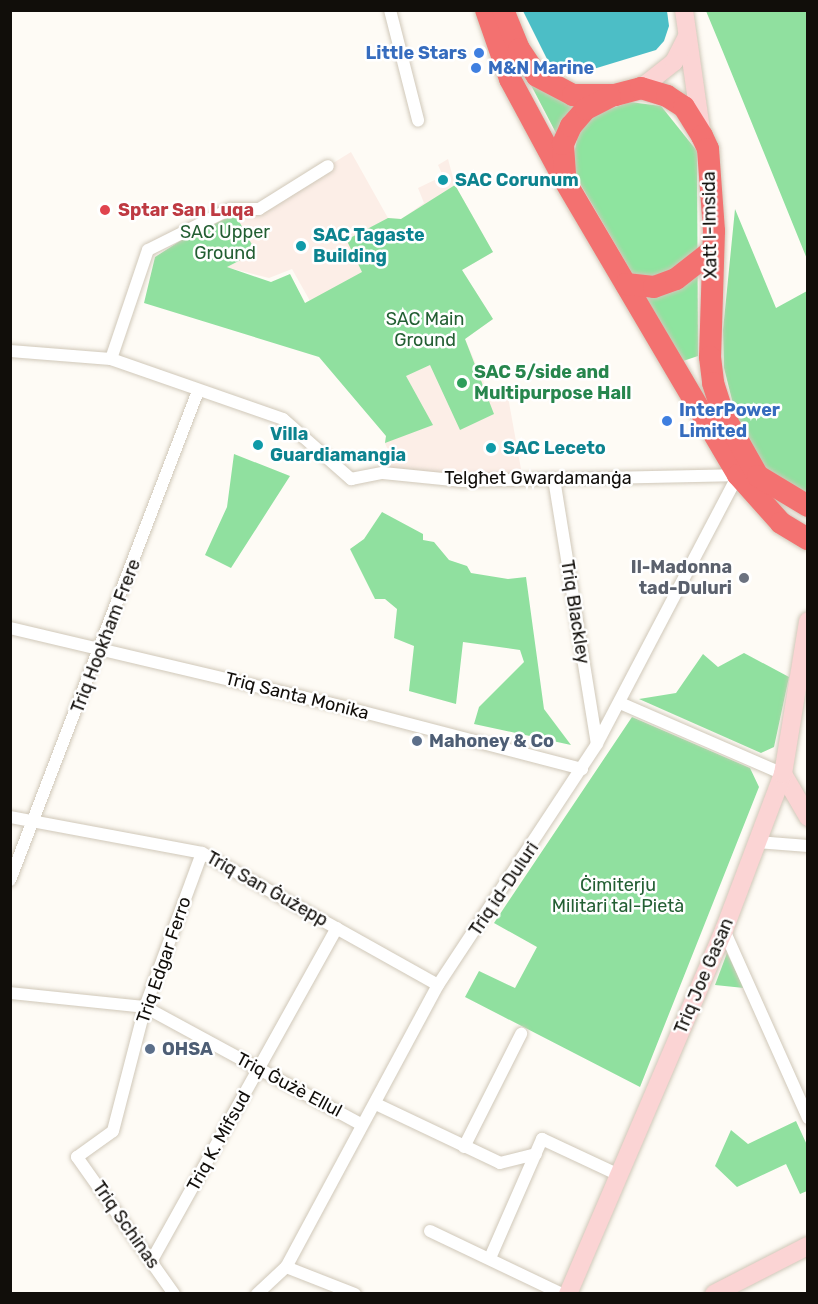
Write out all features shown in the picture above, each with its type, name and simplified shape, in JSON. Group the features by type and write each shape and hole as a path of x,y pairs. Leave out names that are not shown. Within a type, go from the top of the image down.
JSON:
{"highway":[{"path":"486,10 510,80 565,182 738,475 781,523 806,544"},
{"path":"503,10 519,50 537,76 573,95 615,95"},
{"path":"565,182 563,144 571,126 586,109 615,95 641,88"},
{"name":"Xatt l-Imsida","path":"641,88 667,96 684,107 708,148 713,250 710,357 724,416 759,476 807,506"},
{"path":"626,284 654,287 676,279 713,250"}],"street":[{"path":"390,10 418,120"},
{"path":"684,10 702,136"},
{"path":"641,88 674,62 687,37"},
{"path":"111,359 148,249 230,209 259,209 328,166"},
{"name":"Telgħet Gwardamanġa","path":"10,351 111,359 283,419 351,478 383,473 464,481 738,475"},
{"name":"Triq Hookham Frere","path":"10,880 103,648 198,391"},
{"name":"Triq id-Duluri","path":"258,1293 286,1267 362,1125 376,1104 438,985 597,744 738,475"},
{"name":"Triq Blackley","path":"554,479 597,744"},
{"name":"Triq Joe Gasan","path":"568,1293 724,930 783,774 807,646 807,621"},
{"name":"Triq Santa Monika","path":"10,628 103,648 582,769"},
{"path":"620,703 783,774 807,818"},
{"name":"Triq San Ġużepp","path":"10,817 202,853 438,985"},
{"path":"757,842 807,846"},
{"name":"Triq Edgar Ferro","path":"77,1157 113,1131 146,1007 202,853"},
{"name":"Triq K. Mifsud","path":"152,1260 337,928"},
{"path":"724,930 807,1118"},
{"name":"Triq Ġużè Ellul","path":"10,993 146,1007 362,1125"},
{"path":"464,1147 521,1034"},
{"path":"376,1104 500,1163 536,1154"},
{"path":"490,1258 542,1139 619,1175"},
{"name":"Triq Schinas","path":"77,1157 174,1293"},
{"path":"430,1231 562,1293"},
{"path":"714,1293 807,1246"},
{"path":"286,1267 355,1293"}],"shaded area":[{"path":"351,152 388,218 401,219 424,203 418,188 443,176 438,165 448,159 455,185 493,252 462,270 493,319 465,339 492,401 508,397 523,480 383,473 379,459 390,455 385,443 386,436 292,269 269,278 226,267 230,209 259,209"}],"green space":[{"path":"706,11 807,11 807,259 723,52"},
{"path":"521,66 545,90 574,107 556,133"},
{"path":"630,102 661,106 697,151 698,356 683,361 571,168 579,130 590,116"},
{"path":"455,185 493,252 462,270 493,319 465,339 494,414 460,430 430,365 406,376 433,425 385,443 386,436 319,357 144,303 155,257 180,241 235,214 256,252 227,267 271,282 290,274 305,303 362,272 347,241 350,238 388,218 401,219"},
{"path":"735,209 776,308 807,291 807,495 758,466 735,412 724,368 723,330"},
{"path":"234,454 290,476 231,568 205,555 227,507"},
{"path":"382,512 423,534 423,540 434,542 449,560 467,566 471,573 508,579 526,577 544,709 571,745 474,724 479,707 524,662 520,650 463,642 456,704 409,691 414,646 394,638 397,609 385,599 375,599 350,549 364,539"},
{"path":"744,653 789,677 774,747 761,753 639,699 676,693 703,654 718,667"},
{"name":"Ċimiterju Militari tal-Pietà","path":"632,717 750,768 759,787 640,1087 465,997 479,971 515,988 537,947 494,923"},
{"path":"727,953 744,988 715,985"},
{"path":"796,1121 807,1145 807,1191 800,1194 786,1164 737,1187 715,1166 731,1130 748,1144"}],"water":[{"path":"523,11 667,11 669,26 664,41 656,50 577,74 548,61"}],"place":[{"name":"Little Stars","path":"479,53"},
{"name":"M&N Marine","path":"476,68"},
{"name":"SAC Corunum","path":"443,180"},
{"name":"Sptar San Luqa","path":"105,210"},
{"name":"SAC Tagaste Building","path":"301,246"},
{"name":"SAC 5/side and Multipurpose Hall","path":"462,383"},
{"name":"InterPower Limited","path":"667,421"},
{"name":"Villa Guardiamangia","path":"258,445"},
{"name":"SAC Leceto","path":"491,448"},
{"name":"Il-Madonna tad-Duluri","path":"744,578"},
{"name":"Mahoney & Co","path":"417,741"},
{"name":"OHSA","path":"150,1049"}],"park label":[{"name":"SAC Upper Ground","path":"225,243"},
{"name":"SAC Main Ground","path":"425,330"}]}
